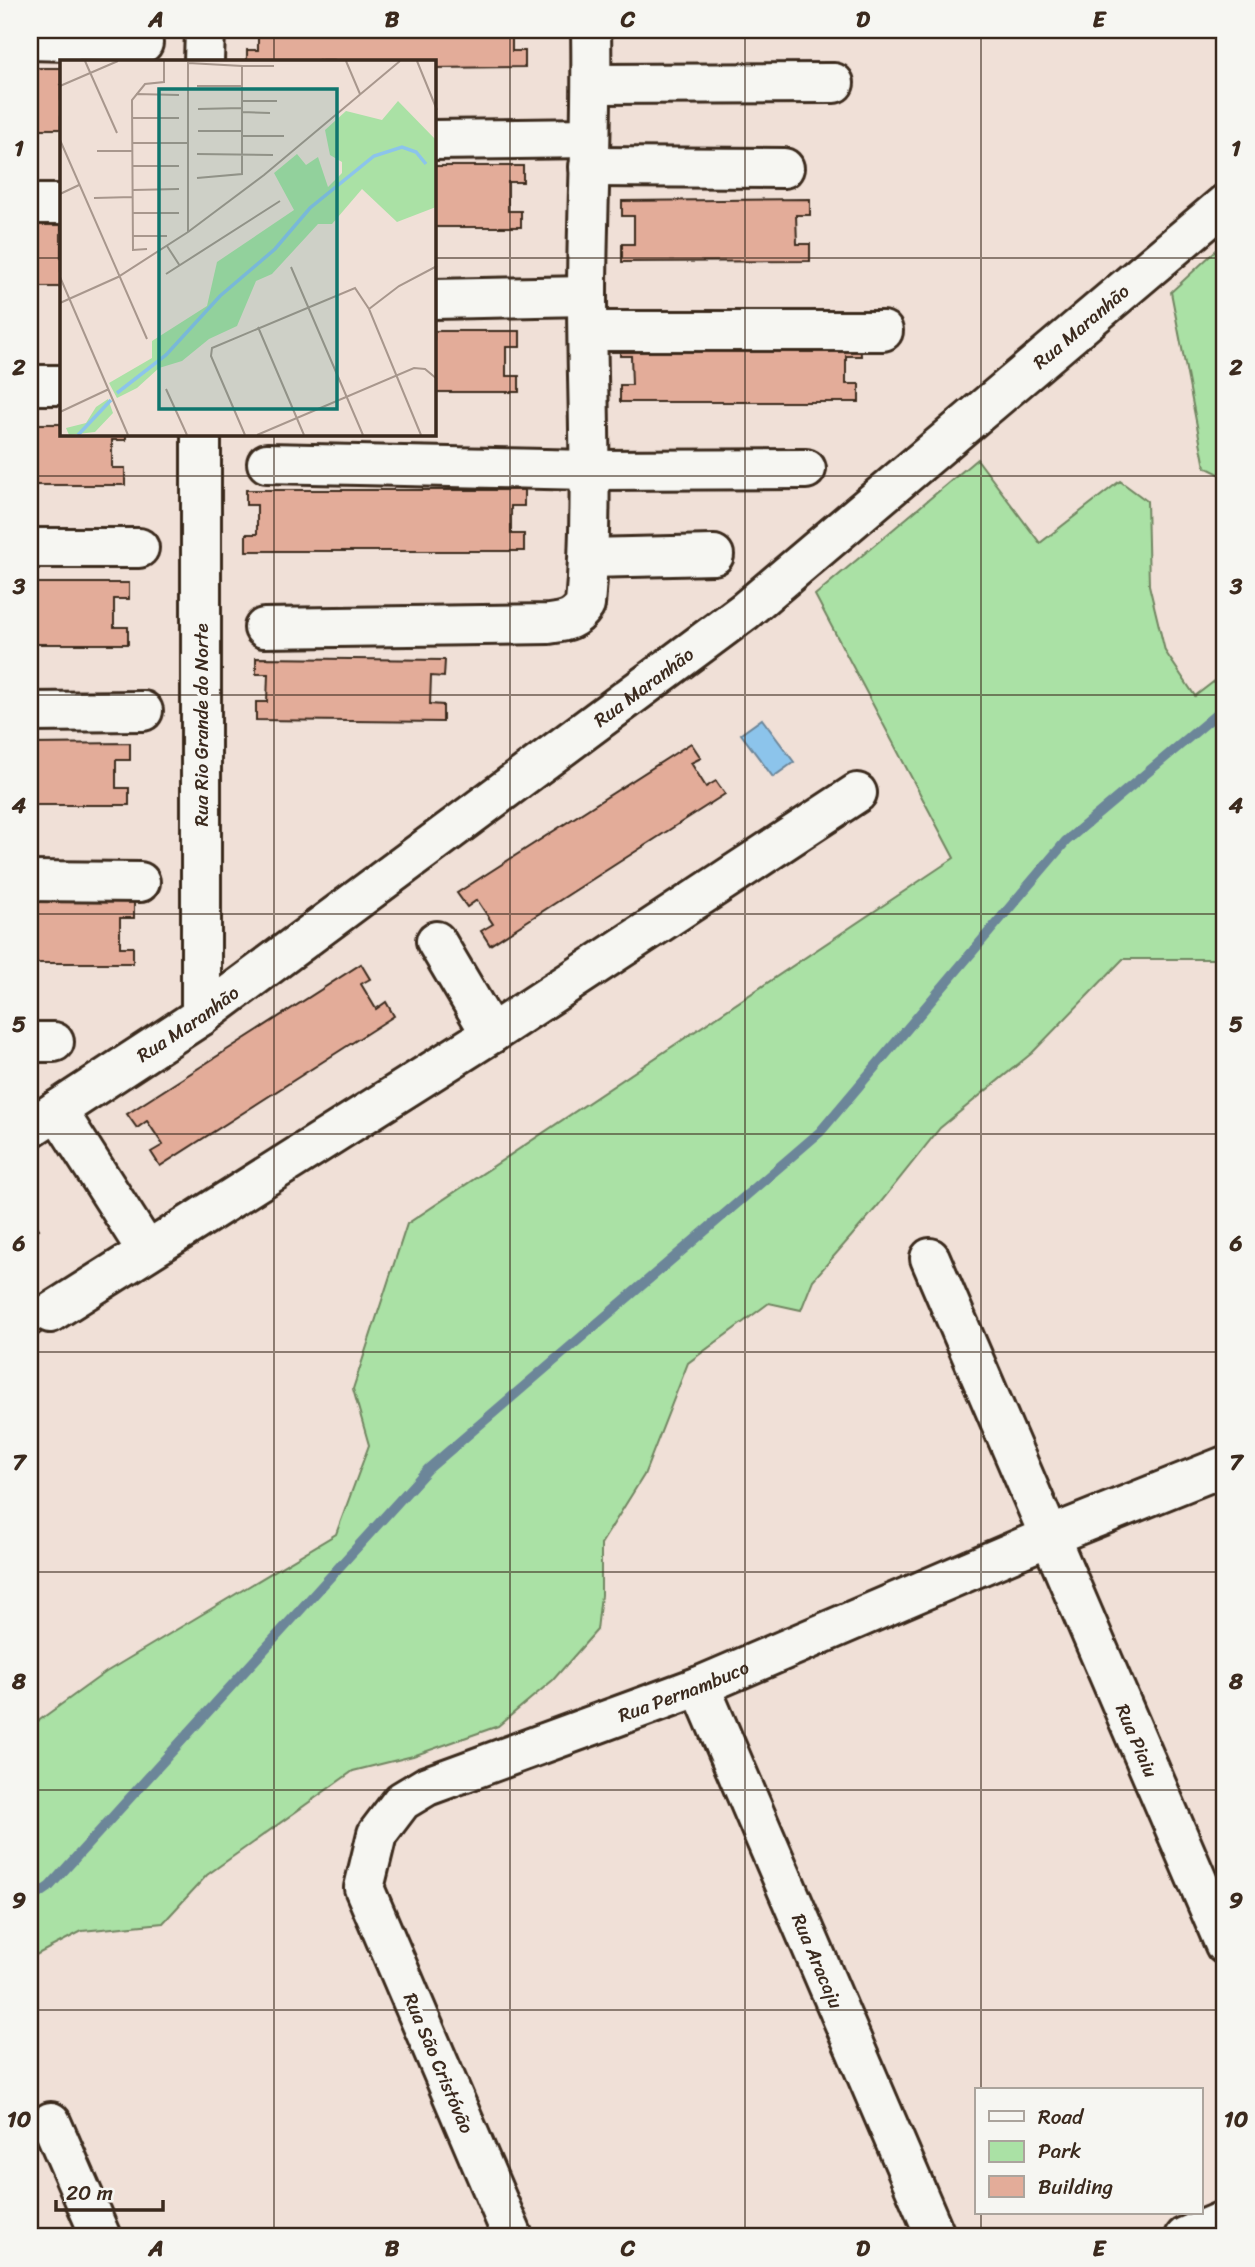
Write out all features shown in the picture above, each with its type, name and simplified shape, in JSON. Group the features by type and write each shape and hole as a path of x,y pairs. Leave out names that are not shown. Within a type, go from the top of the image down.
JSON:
{"street":[{"path":"204,60 205,30"},
{"path":"264,628 565,623 577,617 585,606 589,558 587,314 591,30"},
{"path":"30,40 143,43"},
{"path":"592,84 834,83"},
{"path":"436,140 784,168"},
{"path":"30,204 60,204"},
{"name":"Rua Maranhão","path":"43,1119 201,1016 745,611 1225,204"},
{"path":"436,299 587,314 883,331"},
{"path":"30,385 60,385"},
{"name":"Rua Rio Grande do Norte","path":"201,436 201,1016"},
{"path":"267,463 589,470 806,469"},
{"path":"30,548 139,548"},
{"path":"589,558 714,555"},
{"path":"30,712 143,711"},
{"path":"50,1313 491,1034 856,793"},
{"path":"30,881 140,882"},
{"path":"436,941 491,1034"},
{"path":"43,1119 147,1251"},
{"path":"930,1258 1049,1536"},
{"name":"Rua Pernambuco","path":"364,1888 377,1834 402,1801 427,1786 700,1686 1049,1536 1225,1466"},
{"name":"Rua Piaiu","path":"1049,1536 1225,1945"},
{"name":"Rua Aracaju","path":"700,1686 936,2237"},
{"name":"Rua São Cristóvão","path":"364,1888 513,2237"},
{"path":"51,2122 101,2237"},
{"path":"1185,2237 1225,2220"}],"green space":[{"path":"1225,242 1225,477 1205,467 1171,292"},
{"path":"977,459 1040,543 1120,481 1147,501 1149,585 1165,651 1195,696 1225,673 1225,955 1221,959 1123,959 1032,1053 940,1128 876,1208 813,1280 801,1310 769,1303 688,1363 644,1475 601,1544 601,1595 597,1630 553,1680 498,1726 413,1756 353,1771 207,1875 163,1923 82,1931 30,1958 30,1727 106,1672 336,1534 369,1445 353,1389 407,1224 954,858 815,595"}],"water":[{"path":"762,719 794,762 773,777 741,734"}],"building":[{"path":"258,30 512,30 512,51 525,51 525,67 436,68 436,60 247,60 247,50 258,50"},
{"path":"30,68 60,68 60,129 30,129"},
{"path":"436,166 523,166 523,182 508,182 508,211 521,211 521,227 436,227"},
{"path":"810,199 810,215 796,215 797,244 810,244 810,261 622,262 622,244 634,244 634,216 622,216 622,201"},
{"path":"30,225 60,225 60,287 30,287"},
{"path":"436,331 520,331 520,347 506,347 506,376 519,376 519,392 436,392"},
{"path":"860,340 861,356 846,356 846,384 859,384 859,402 620,402 620,385 632,385 631,356 620,356 620,341"},
{"path":"30,424 60,424 60,436 126,436 126,440 112,440 112,468 125,468 125,485 30,485"},
{"path":"246,490 524,490 524,506 511,506 511,534 524,534 524,551 246,551 246,534 257,534 257,505 246,505"},
{"path":"30,583 129,583 129,599 114,599 114,627 128,627 128,644 30,644"},
{"path":"256,658 445,660 444,677 431,676 430,704 443,705 443,722 256,720 256,702 267,702 268,674 256,674"},
{"path":"130,743 130,760 116,760 116,788 129,788 129,805 30,805 30,744"},
{"path":"691,743 701,758 691,763 706,787 716,781 725,794 490,945 481,931 493,924 477,900 467,907 457,893"},
{"path":"30,902 134,902 134,918 120,918 120,947 133,947 133,963 30,963"},
{"path":"361,964 370,979 361,984 376,1009 386,1002 394,1016 160,1166 151,1152 163,1145 147,1121 137,1128 127,1114"},
{"path":"30,1216 39,1229 30,1235"},
{"path":"33,1318 42,1332 30,1341 30,1320"}],"waterway":[{"path":"30,1900 49,1887 428,1469 820,1132 1066,841 1225,707"}]}
